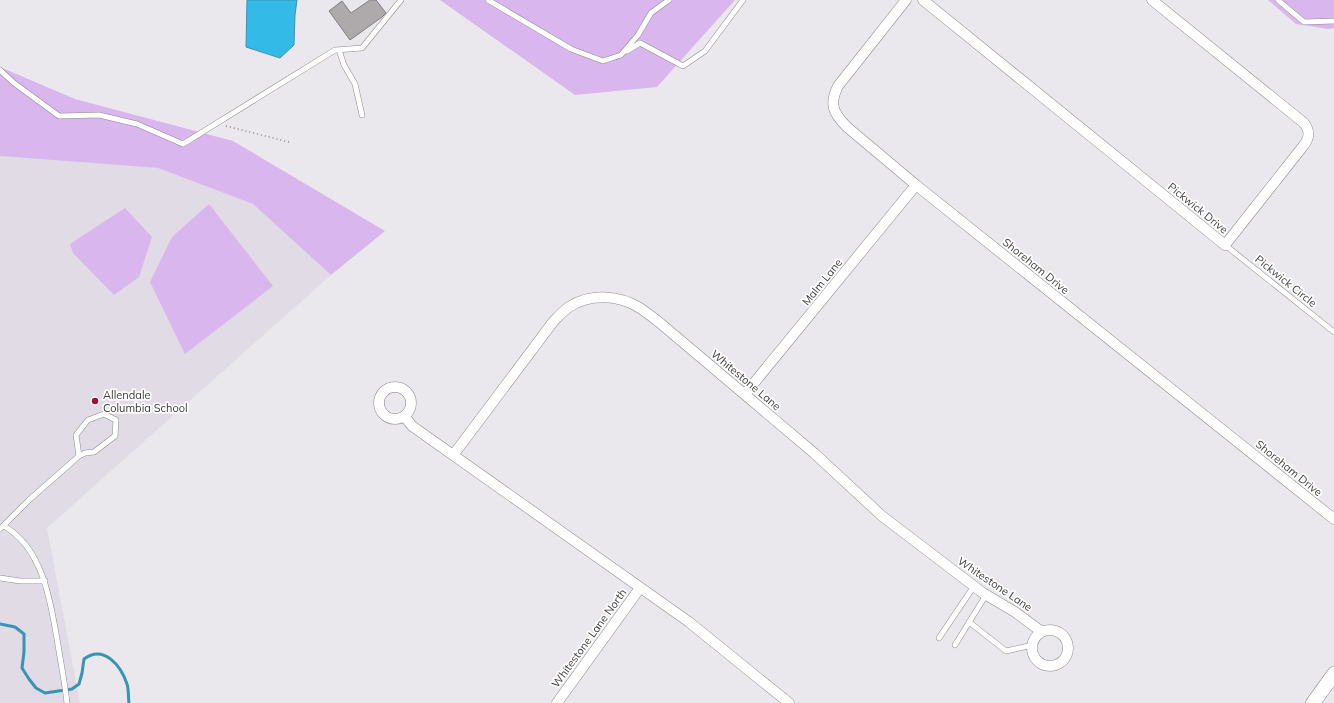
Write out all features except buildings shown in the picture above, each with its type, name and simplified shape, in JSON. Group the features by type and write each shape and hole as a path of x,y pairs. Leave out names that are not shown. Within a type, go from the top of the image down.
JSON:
{"main road":[{"path":"1313,703 1334,674"}],"street":[{"name":"Shoreham Drive","path":"906,0 843,78 834,93 834,110 838,119 916,185 1334,519"},
{"name":"Pickwick Drive","path":"923,0 1225,245 1304,145 1308,139 1309,131 1304,123 1152,0"},
{"name":"Malm Lane","path":"745,394 916,185"},
{"name":"Whitestone Lane","path":"454,454 553,322 570,307 579,302 591,298 611,297 640,308 660,323 745,394 882,516 986,595 1014,612 1042,632"},
{"path":"404,417 412,426 454,454 689,622 789,703"},
{"name":"Whitestone Lane North","path":"557,703 640,588"},
{"path":"1046,630 1059,632 1067,640 1068,646 1066,657 1062,662 1056,664 1045,664 1040,662 1036,657 1033,652 1033,645 1037,636 1046,630"}],"lane":[{"path":"0,70 14,83 59,116 99,115 114,118 137,124 183,144 335,50 362,48 401,0"},
{"path":"488,0 571,49 603,61 621,55 640,42 683,66 704,51 743,0"},
{"path":"621,55 638,36 651,13 669,0"},
{"path":"1278,0 1304,22 1334,21"},
{"path":"339,50 344,65 355,84 362,115"},
{"name":"Pickwick Circle","path":"1225,245 1334,332"},
{"path":"67,702 51,603 45,581 28,549 13,532 2,527 29,500 79,456 85,453 94,452 115,436 116,420 104,414 88,420 76,435 79,456"},
{"path":"0,578 20,581 45,581"},
{"path":"939,638 974,586"},
{"path":"955,645 986,595"},
{"path":"969,622 1006,651 1033,645"}],"path":[{"path":"218,123 289,142"}],"shaded area":[{"path":"440,0 735,0 657,87 575,95"},
{"path":"1268,0 1334,0 1334,28 1328,29 1296,24"},
{"path":"0,67 75,99 233,141 385,231 331,275 253,204 158,168 0,156"},
{"name":"Allendale Columbia School","path":"0,156 158,168 253,204 331,275 47,528 80,703 0,703"},
{"path":"209,204 273,286 185,354 150,282 172,237"},
{"path":"125,208 152,237 139,277 114,295 73,253 70,244"}],"water":[{"path":"247,0 297,0 294,45 280,58 246,47"}],"waterway":[{"path":"0,624 15,627 24,634 22,668 36,688 45,693 72,689 79,684 84,659 91,655 98,654 111,659 121,670 128,686 129,703"}],"place":[{"name":"Allendale Columbia School","path":"95,401"}]}
